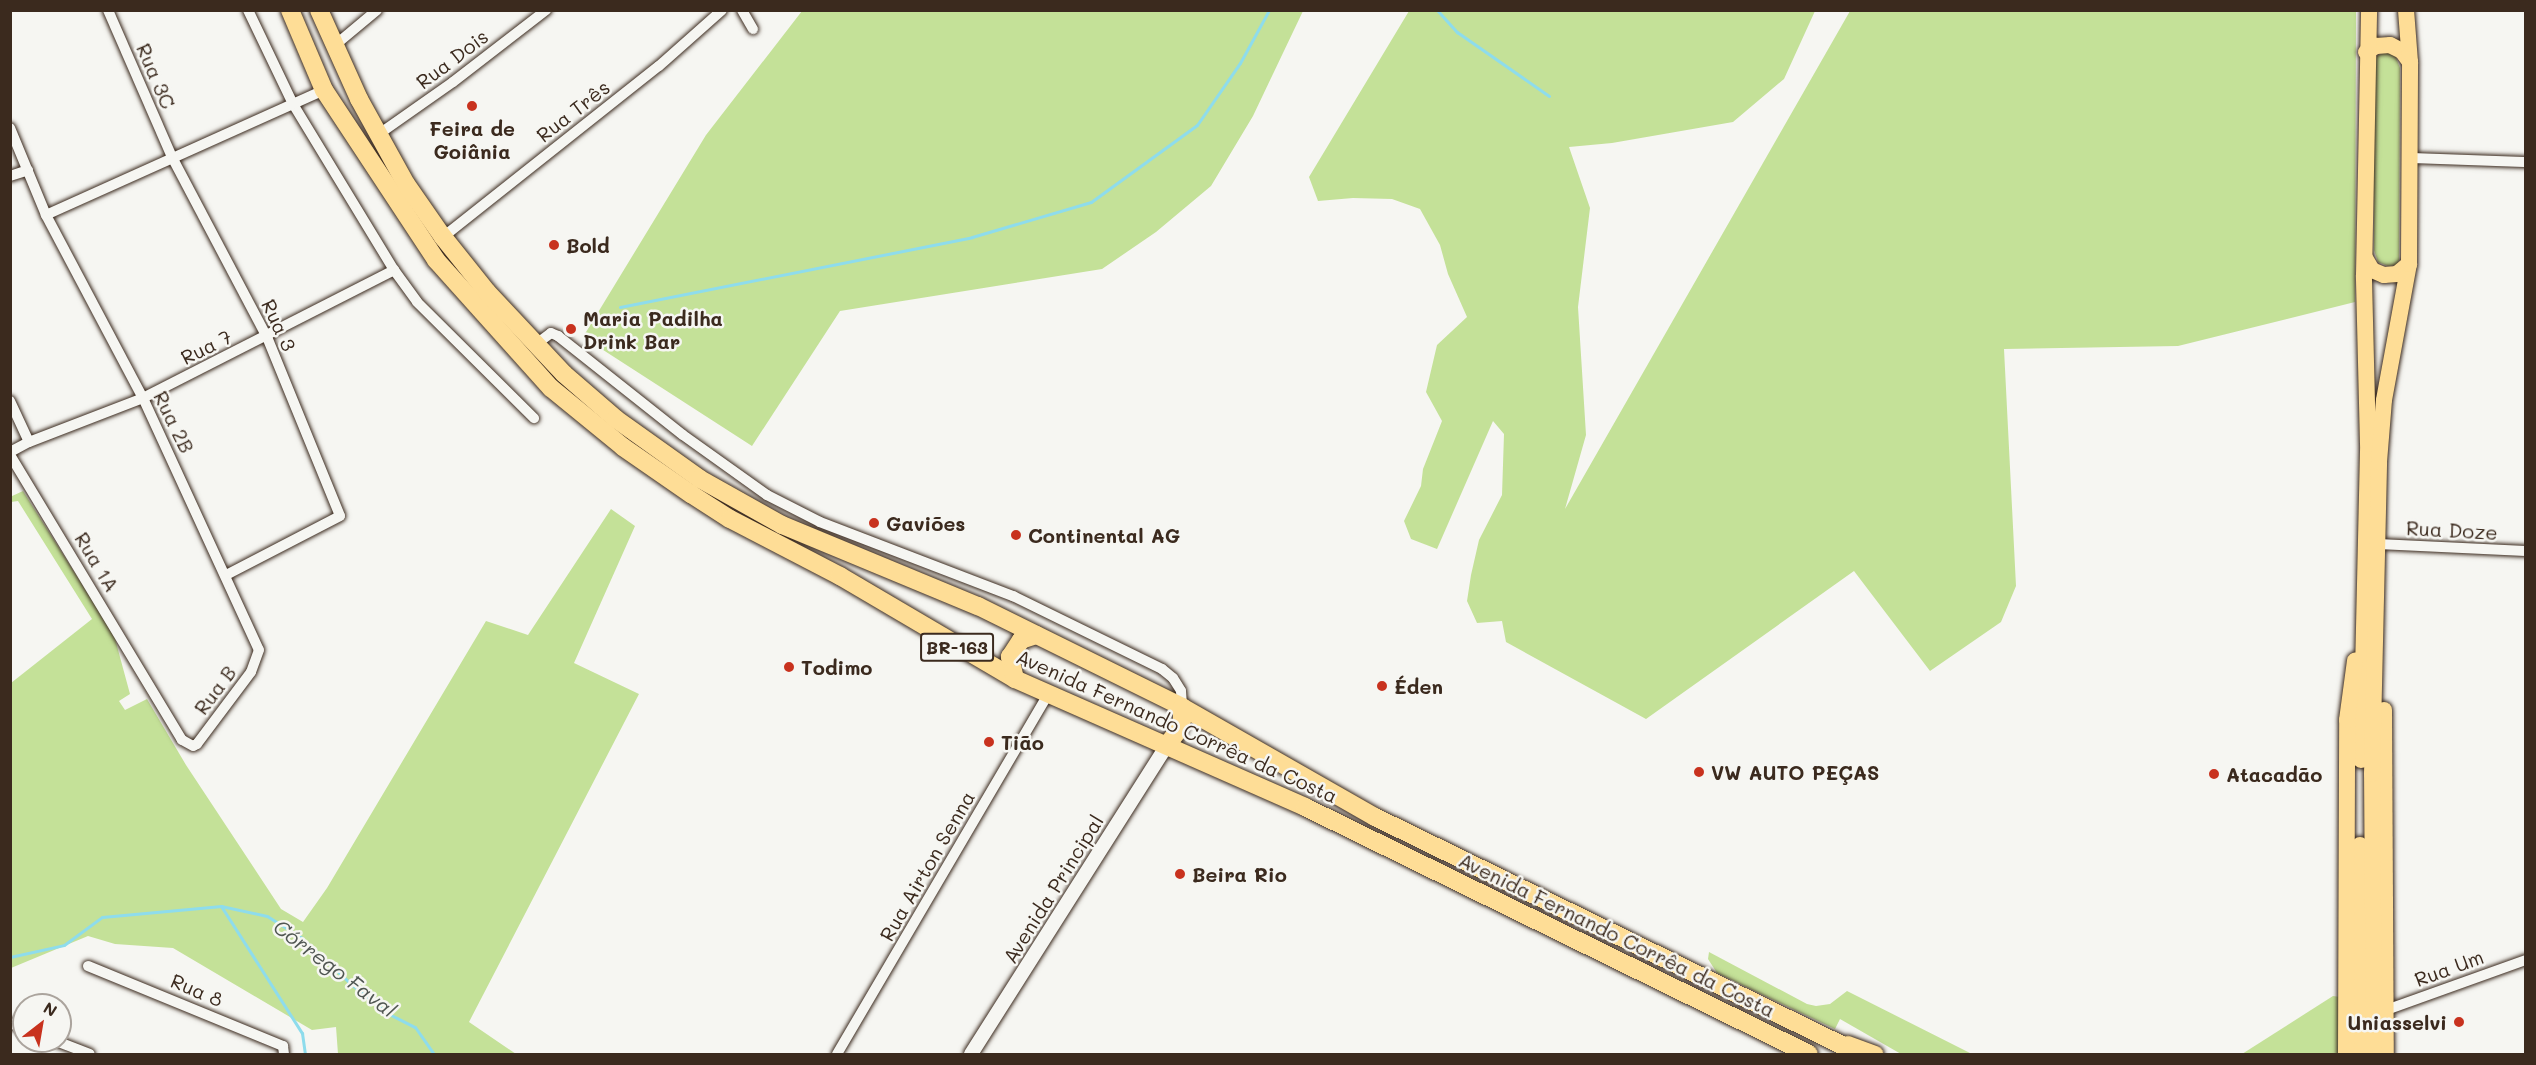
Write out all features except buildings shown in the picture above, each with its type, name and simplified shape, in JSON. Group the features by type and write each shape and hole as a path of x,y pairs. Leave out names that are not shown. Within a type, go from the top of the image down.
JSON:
{"highway":[{"name":"Avenida Fernando Corrêa da Costa","path":"290,10 324,90 436,260 551,388 623,447 730,519 840,576 1015,679 1305,807 1809,1054"},
{"name":"Avenida Fernando Corrêa da Costa","path":"319,10 334,46 406,184 442,237 487,292 564,374 616,419 738,503 782,525 978,606 1182,707 1375,817 1860,1054"},
{"path":"1015,679 1010,657 1021,640 1035,635"},
{"path":"1167,745 1178,731 1182,720 1182,707"}],"main road":[{"path":"2369,10 2366,52 2365,258 2374,1054"},
{"path":"2346,1054 2347,720 2370,606 2378,544 2381,425 2409,264 2410,62 2406,10"},
{"path":"2366,52 2376,46 2390,45 2402,51 2410,62"},
{"path":"2365,258 2372,270 2384,275 2397,274 2409,264"},
{"path":"2370,606 2386,764 2386,1054"},
{"path":"2361,1054 2370,606"},
{"name":"Avenida Fernando Corrêa da Costa","path":"1811,1030 1875,1054"},
{"path":"2386,1035 2391,1054"}],"street":[{"name":"Rua 3C","path":"108,10 172,157"},
{"path":"248,10 293,104 394,270 417,302 534,418"},
{"path":"334,46 377,10"},
{"name":"Rua Dois","path":"379,134 453,82 530,16 546,10"},
{"name":"Rua Três","path":"442,237 659,66 722,10"},
{"path":"742,10 753,29"},
{"path":"46,215 324,90"},
{"name":"Rua 2B","path":"10,128 46,215 143,398 259,650"},
{"name":"Rua 3","path":"172,157 267,337 340,516 226,575"},
{"path":"2410,158 2526,162"},
{"path":"10,176 28,170"},
{"name":"Rua 7","path":"10,453 29,442 143,398 267,337 394,270"},
{"path":"535,345 551,333 558,336 683,435 767,495 820,522 1013,596 1162,669 1173,678 1181,691 1182,707"},
{"path":"10,401 29,442"},
{"name":"Rua 1A","path":"10,453 182,740 193,746"},
{"name":"Rua Doze","path":"2378,544 2526,551"},
{"path":"913,580 922,560"},
{"name":"Rua B","path":"193,746 251,672 259,650"},
{"name":"Rua Airton Senna","path":"837,1054 1048,695"},
{"name":"Avenida Principal","path":"971,1054 1167,745"},
{"name":"Rua Um","path":"2385,1010 2526,960"},
{"name":"Rua 8","path":"88,966 283,1046 284,1054"},
{"path":"72,1047 90,1054"}],"green space":[{"path":"802,11 1303,11 1253,116 1211,186 1156,232 1102,269 840,311 752,446 583,337 706,135"},
{"path":"1409,11 1815,11 1784,79 1733,122 1612,143 1569,147 1590,208 1578,307 1586,435 1565,509 1850,11 2356,11 2355,302 2178,346 2004,349 2016,586 2001,622 1930,671 1854,571 1646,719 1506,642 1502,621 1477,623 1467,601 1471,575 1479,540 1502,495 1504,434 1493,421 1437,549 1411,539 1404,521 1421,486 1423,469 1442,421 1426,392 1437,345 1467,317 1448,274 1440,245 1420,209 1392,199 1353,198 1318,201 1309,177"},
{"path":"2386,52 2395,55 2400,68 2399,260 2397,265 2388,266 2378,262 2374,250 2374,64 2377,56"},
{"path":"23,491 114,635 130,694 119,701 125,710 147,699 186,765 281,909 303,922 327,888 486,621 528,635 611,509 635,526 574,663 639,694 469,1022 516,1054 338,1054 336,1027 312,1030 173,948 115,944 88,936 11,968 11,683 92,619 18,501 11,502 10,497"},
{"path":"1709,952 1807,1004 1816,1006 1830,1004 1847,991 1972,1054 1901,1054 1840,1019 1835,1029 1717,973 1708,959"},
{"path":"2333,996 2340,997 2339,1054 2242,1054"}],"waterway":[{"path":"620,307 972,237 1091,202 1197,125 1240,63 1269,10"},
{"path":"1437,10 1457,32 1549,96"},
{"path":"221,906 302,1033 305,1054"},
{"name":"Córrego Faval","path":"10,957 64,945 102,917 221,906 267,916 302,938 351,984 389,1014 415,1027 434,1054"}],"place":[{"name":"Feira de Goiânia","path":"472,106"},
{"name":"Bold","path":"554,245"},
{"name":"Maria Padilha Drink Bar","path":"571,329"},
{"name":"Gaviões","path":"874,523"},
{"name":"Continental AG","path":"1016,535"},
{"name":"Todimo","path":"789,667"},
{"name":"Éden","path":"1382,686"},
{"name":"Tião","path":"989,742"},
{"name":"VW AUTO PEÇAS","path":"1699,772"},
{"name":"Atacadão","path":"2214,774"},
{"name":"Beira Rio","path":"1180,874"},
{"name":"Uniasselvi","path":"2459,1022"}]}
